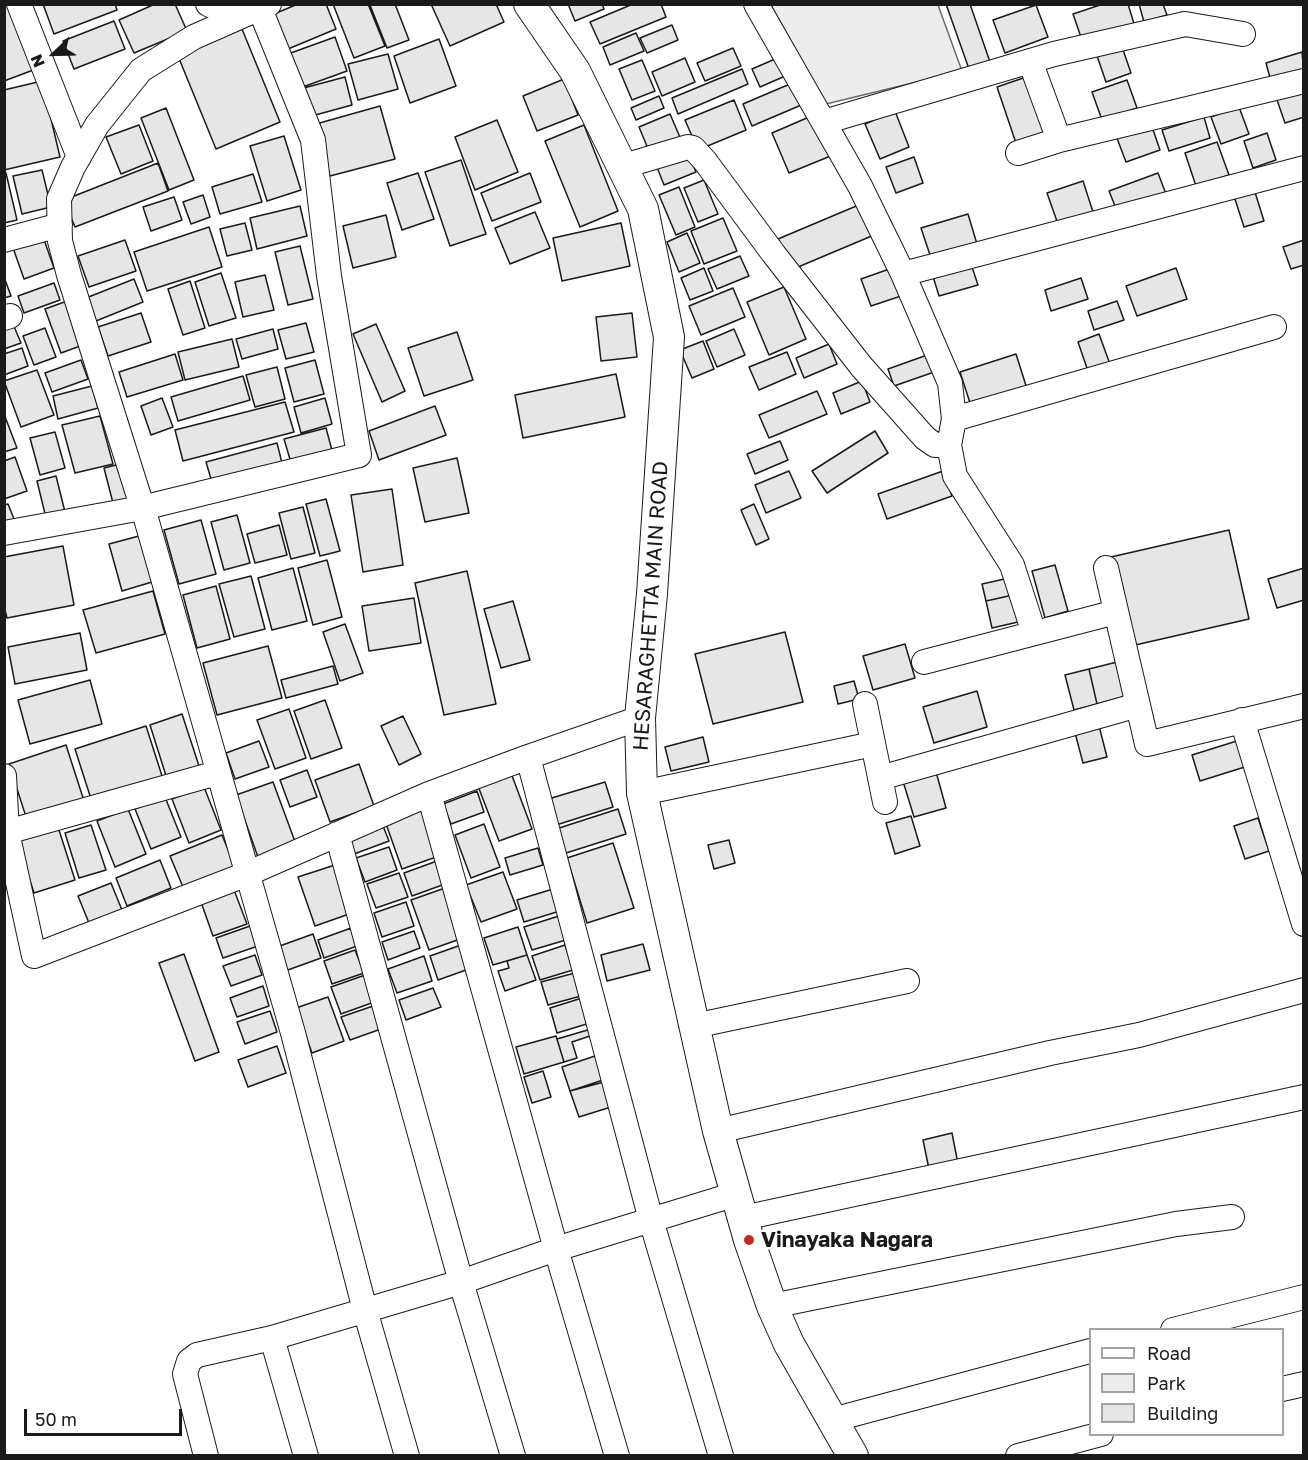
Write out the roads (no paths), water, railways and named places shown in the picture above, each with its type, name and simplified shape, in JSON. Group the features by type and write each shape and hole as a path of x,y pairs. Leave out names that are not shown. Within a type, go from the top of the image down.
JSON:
{"main road":[{"name":"HESARAGHETTA MAIN ROAD","path":"530,4 575,71 643,208 669,337 652,594 640,718 642,793 718,1131 740,1206 772,1306 789,1344 852,1455"}],"street":[{"path":"19,4 79,157"},
{"path":"208,4 236,17"},
{"path":"756,4 860,186 903,274 950,383 954,419 949,445 955,476 1012,565 1034,633"},
{"path":"4,533 142,508 359,455 328,276 313,140 264,7 236,17 194,37 141,69 97,125 59,199 60,241 142,508 293,1033 365,1310 407,1455"},
{"path":"824,122 1030,61 1185,24 1243,34"},
{"path":"1030,61 1059,140"},
{"path":"1018,153 1059,140 1304,81"},
{"path":"624,166 687,147 693,148 861,366 925,438 935,445 949,445"},
{"path":"903,274 1304,168"},
{"path":"4,240 60,225"},
{"path":"954,419 1274,327"},
{"path":"1106,568 1147,744 1304,706"},
{"path":"924,662 1116,612"},
{"path":"865,704 885,802"},
{"path":"880,778 1138,705"},
{"path":"4,776 7,832 34,956 246,874 429,794 640,718"},
{"path":"1242,720 1304,924"},
{"path":"642,793 873,744"},
{"path":"528,757 651,1220 721,1455"},
{"path":"7,832 217,773"},
{"path":"429,794 556,1249 617,1455"},
{"path":"337,834 461,1282 513,1455"},
{"path":"694,1026 907,981"},
{"path":"718,1131 1139,1035 1304,990"},
{"path":"206,1455 185,1374 189,1361 197,1355 272,1338 461,1282 556,1249 651,1220 740,1206 1304,1097"},
{"path":"772,1306 1176,1224 1232,1217"},
{"path":"1182,1328 1227,1323 1304,1297"},
{"path":"272,1338 306,1455"},
{"path":"832,1420 1089,1351"},
{"path":"1284,1389 1304,1384"},
{"path":"1018,1455 1093,1436"}],"place":[{"name":"Vinayaka Nagara","path":"749,1240"}]}
